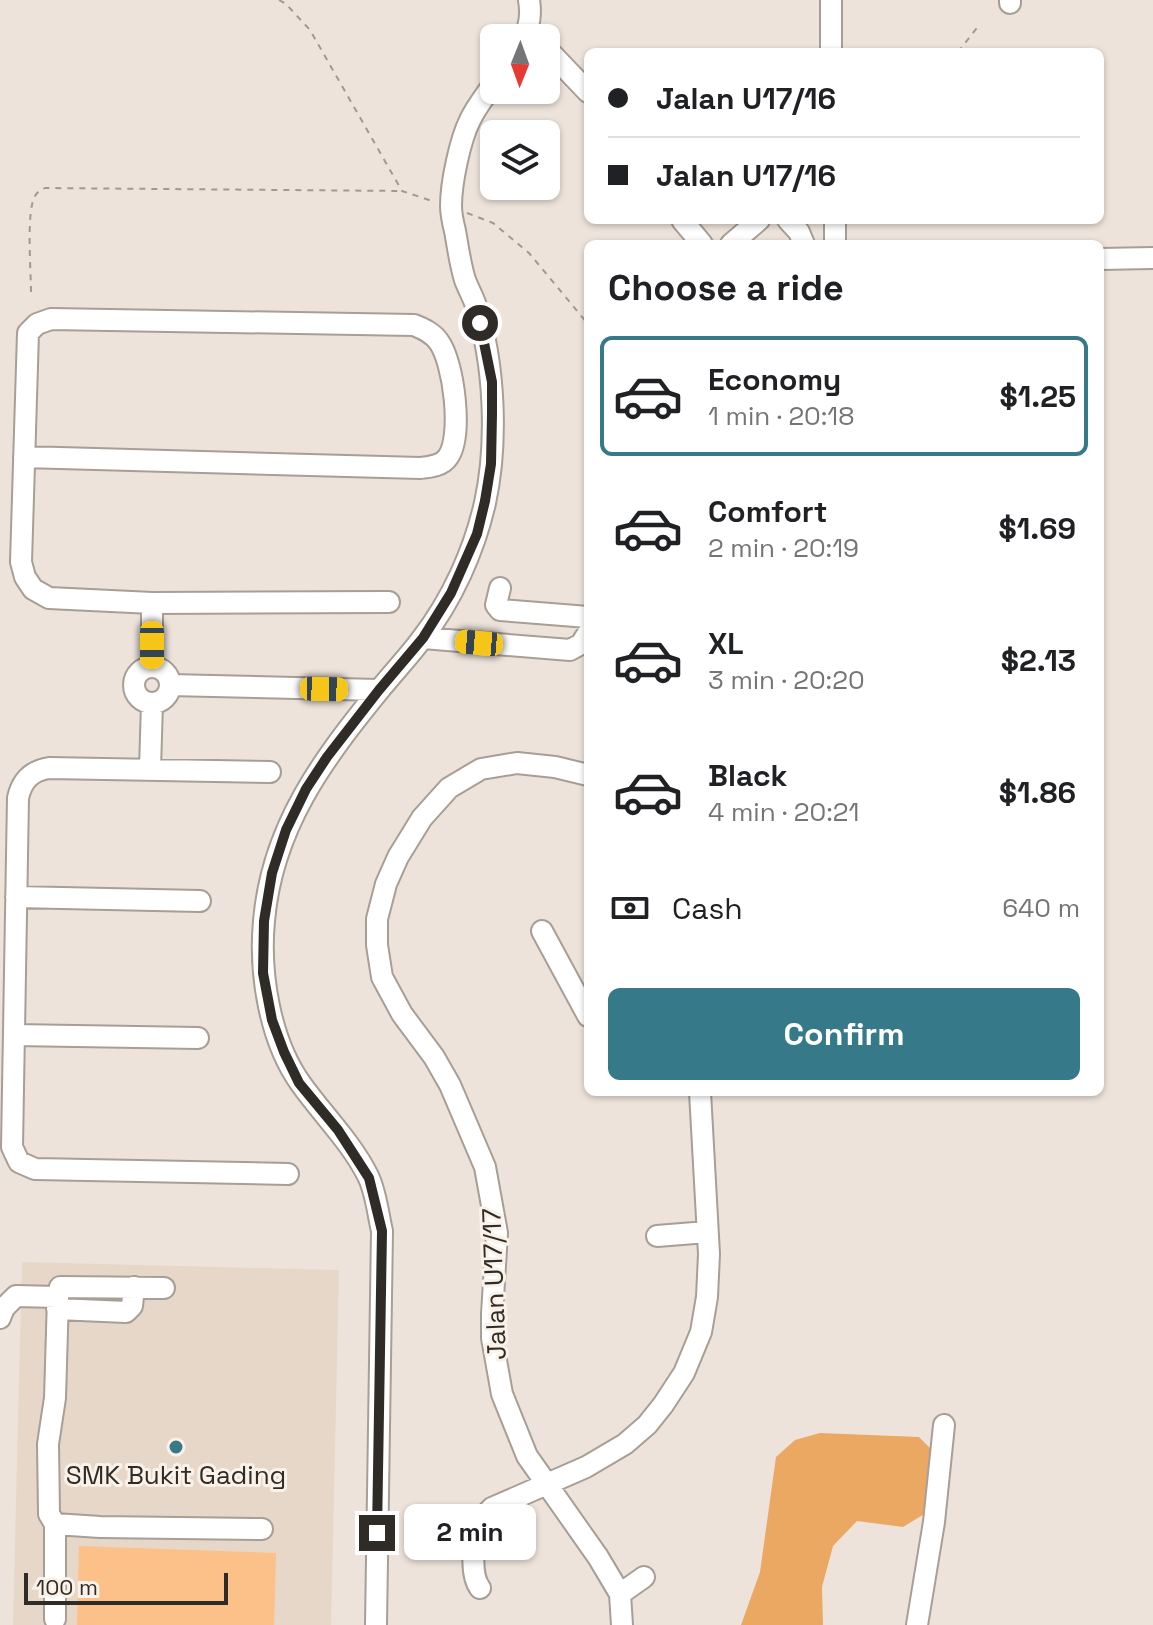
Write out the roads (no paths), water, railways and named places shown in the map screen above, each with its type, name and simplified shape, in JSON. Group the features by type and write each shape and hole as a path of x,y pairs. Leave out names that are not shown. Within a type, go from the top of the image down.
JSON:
{"street":[{"path":"529,0 529,24"},
{"path":"831,0 831,48"},
{"path":"560,59 581,76"},
{"path":"376,1625 382,1231 369,1178 338,1130 299,1083 284,1052 272,1020 263,973 264,921 272,873 286,830 306,789 327,757 423,638 451,593 477,534 491,464 492,382 476,305 464,278 451,207 456,165 469,121 480,104"},
{"path":"685,224 699,240"},
{"path":"736,240 754,224"},
{"path":"1104,259 1153,258"},
{"path":"24,457 436,466 447,460 454,444 456,398 447,357 440,342 428,330 414,325 51,319 37,324 28,333 24,457 21,562 25,577 33,589 49,598 152,603 389,602"},
{"path":"500,588 496,608 500,610 584,617"},
{"path":"152,603 152,667"},
{"path":"423,638 570,650 584,639"},
{"path":"152,667 162,670 170,685 166,696 152,703 140,699 134,688 136,676 145,668 152,667"},
{"path":"170,685 379,690"},
{"path":"150,769 152,703"},
{"name":"Jalan U17/17","path":"584,774 517,763 481,769 449,788 422,818 398,857 386,884 377,919 377,945 382,977 402,1014 434,1057 450,1085 485,1167 497,1233 492,1338 502,1394 527,1456 598,1557 620,1594 621,1624"},
{"path":"270,772 49,768 37,770 21,785 18,798 12,1147 19,1162 35,1169 288,1174"},
{"path":"16,897 200,901"},
{"path":"542,931 584,1009"},
{"path":"14,1035 198,1038"},
{"path":"480,1588 474,1572 475,1538 482,1519 492,1508 586,1467 625,1444 647,1425 684,1373 701,1332 707,1297 700,1096"},
{"path":"657,1236 707,1232"},
{"path":"0,1318 4,1308 16,1296 126,1312 132,1306 134,1287 164,1288"},
{"path":"55,1619 55,1524 49,1514 48,1444 55,1398 57,1303"},
{"path":"917,1625 934,1522 944,1425"},
{"path":"55,1524 262,1529"},
{"path":"620,1594 644,1577"}],"place":[{"name":"SMK Bukit Gading","path":"176,1447"}]}
